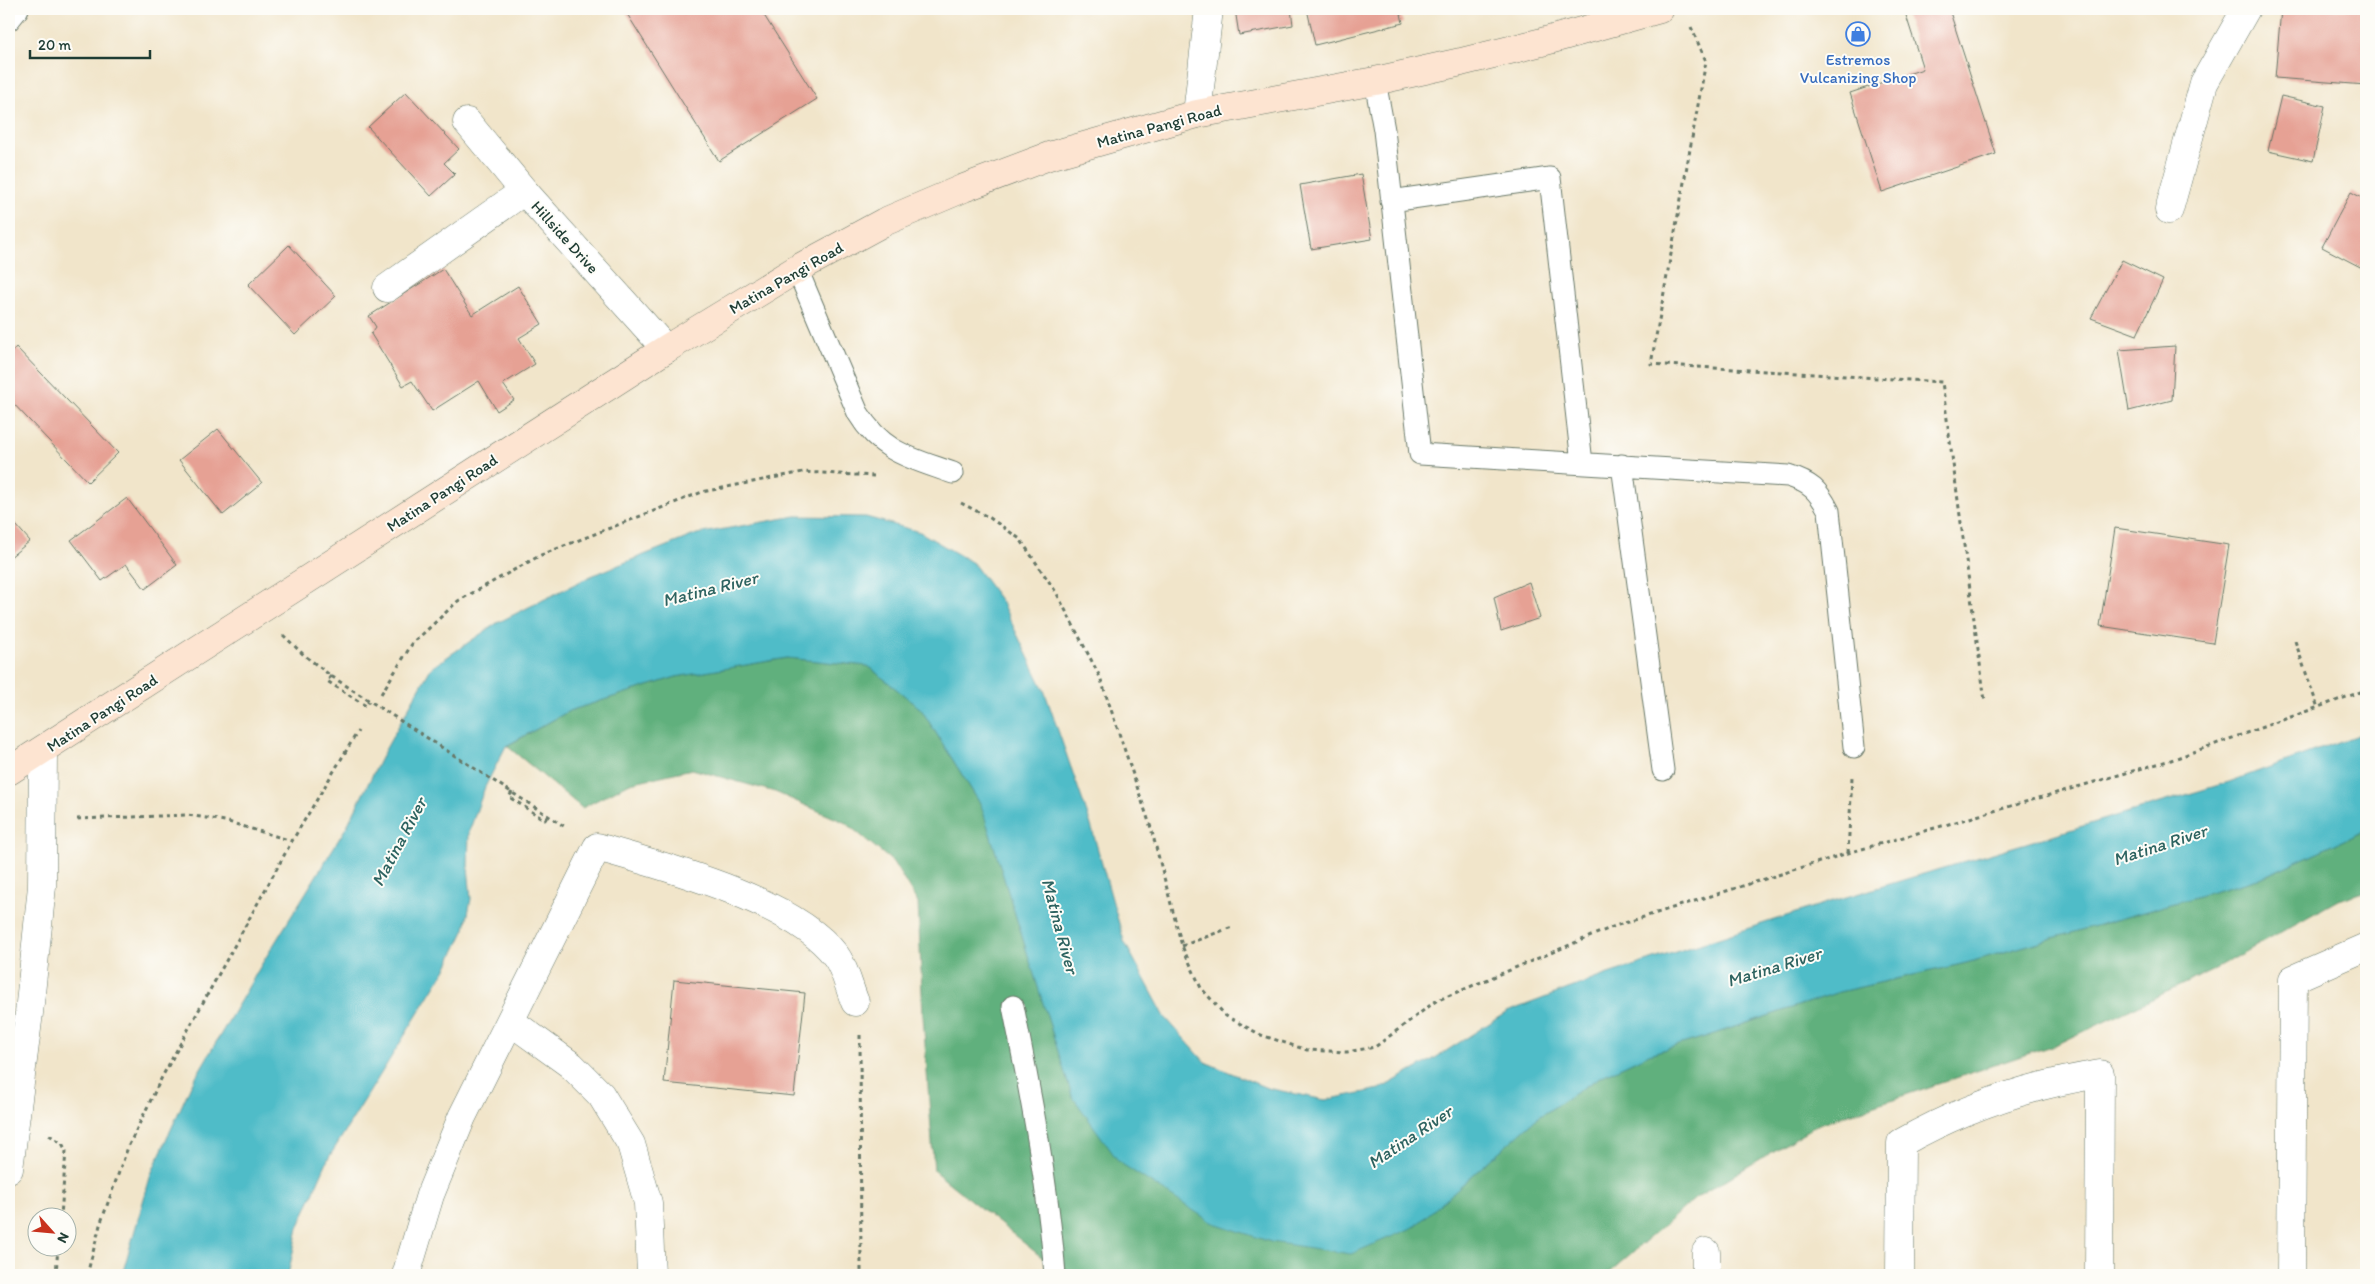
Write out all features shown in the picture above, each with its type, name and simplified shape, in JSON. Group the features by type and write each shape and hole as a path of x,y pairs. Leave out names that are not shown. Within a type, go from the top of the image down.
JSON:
{"street":[{"path":"1197,114 1209,9"},
{"name":"Matina Pangi Road","path":"9,771 43,751 666,349 797,269 884,222 964,188 1049,156 1197,114 1375,81 1542,42 1660,9"},
{"path":"2169,210 2204,82 2246,9"},
{"name":"Hillside Drive","path":"468,122 524,191 666,349"},
{"path":"388,288 524,191"},
{"path":"9,1169 42,886 44,820 43,751"},
{"path":"406,1275 430,1196 462,1117 597,847 679,871 723,887 810,930 837,957 855,1002"},
{"path":"2291,1275 2293,980 2366,947"},
{"path":"510,1021 571,1066 602,1095 631,1144 648,1202 651,1275"},
{"path":"1900,1275 1901,1143 1934,1125 1979,1105 2063,1080 2100,1074 2099,1275"}],"lane":[{"path":"9,20 18,9"},
{"path":"1375,81 1384,130 1420,454 1788,476 1806,481 1821,495 1829,511 1854,747"},
{"path":"1392,201 1550,178 1582,463"},
{"path":"797,269 858,412 870,432 887,446 910,458 952,473"},
{"path":"1622,465 1663,770"},
{"path":"1013,1006 1035,1117 1050,1216 1055,1275"}],"path":[{"path":"1690,26 1706,61 1651,364 1942,382 1985,701"},
{"path":"381,694 412,644 458,601 541,555 702,492 803,472 878,476"},
{"path":"959,503 990,518 1020,539 1056,592 1096,669 1151,828 1182,946 1201,988 1226,1016 1261,1035 1307,1050 1348,1052 1375,1047 1436,1001 1615,926 1848,853 2171,760 2366,690"},
{"path":"262,609 304,655 331,676 328,681 366,706 369,701 548,815 545,820 508,797 511,792"},
{"path":"2295,641 2318,708"},
{"path":"87,1275 100,1225 128,1147 171,1060 292,842 358,731"},
{"path":"1848,853 1854,747"},
{"path":"44,820 188,815 225,821 292,842"},
{"path":"1182,946 1232,926"},
{"path":"855,1002 860,1039 860,1275"},
{"path":"14,1130 54,1137 62,1143 66,1151 62,1206"},
{"path":"56,1275 57,1256"}],"green space":[{"path":"787,658 868,666 921,709 981,805 1072,1095 1414,1227 1536,1119 1598,1078 1649,1054 1839,992 1966,963 2258,879 2366,830 2366,891 2338,900 2217,968 2060,1043 1819,1124 1697,1197 1606,1275 1069,1275 1044,1259 934,1171 923,1016 918,903 893,862 846,823 775,792 692,769 630,783 582,808 507,746 569,711 676,677"}],"water":[{"name":"Matina River","path":"796,516 866,517 920,532 973,563 1001,601 1044,690 1090,822 1124,941 1165,1017 1205,1062 1267,1088 1325,1100 1380,1089 1432,1060 1507,1012 1608,974 1820,905 2229,782 2366,732 2366,830 2258,879 1966,963 1839,992 1649,1054 1598,1078 1536,1119 1414,1227 1351,1254 1271,1242 1211,1222 1119,1162 1072,1096 981,805 921,709 868,666 787,658 676,677 569,711 506,746 485,787 469,832 468,867 471,899 465,929 447,967 328,1159 298,1228 288,1275 122,1275 151,1174 191,1085 263,962 347,826 384,752 431,668 497,623 591,576 697,534"}],"building":[{"path":"624,9 760,9 817,99 719,161"},
{"path":"1235,9 1291,9 1293,25 1239,35"},
{"path":"1307,9 1400,9 1403,23 1315,45"},
{"path":"1904,9 1949,9 1996,154 1882,192 1850,93 1923,69"},
{"path":"2281,9 2366,9 2366,85 2275,78"},
{"path":"406,92 459,149 444,163 455,174 431,196 368,127"},
{"path":"2281,96 2325,106 2313,161 2268,151"},
{"path":"1361,174 1372,239 1311,249 1300,185"},
{"path":"2351,192 2366,200 2366,270 2322,247"},
{"path":"289,245 336,296 295,335 248,285"},
{"path":"2122,260 2163,280 2137,335 2091,318"},
{"path":"443,269 472,315 518,286 542,324 519,338 535,364 503,384 514,400 497,411 479,381 432,411 412,381 403,386 371,334 376,327 369,316"},
{"path":"2175,346 2172,400 2129,411 2119,350"},
{"path":"16,347 118,453 88,482 9,399 9,355"},
{"path":"218,429 262,483 223,515 179,460"},
{"path":"127,498 177,565 145,589 126,564 102,581 71,540"},
{"path":"9,517 30,541 9,558"},
{"path":"2115,528 2229,545 2213,643 2100,626"},
{"path":"1529,582 1540,618 1501,631 1494,597"},
{"path":"674,980 805,993 794,1096 664,1083"}],"place":[{"name":"Estremos Vulcanizing Shop","path":"1858,34"}]}
